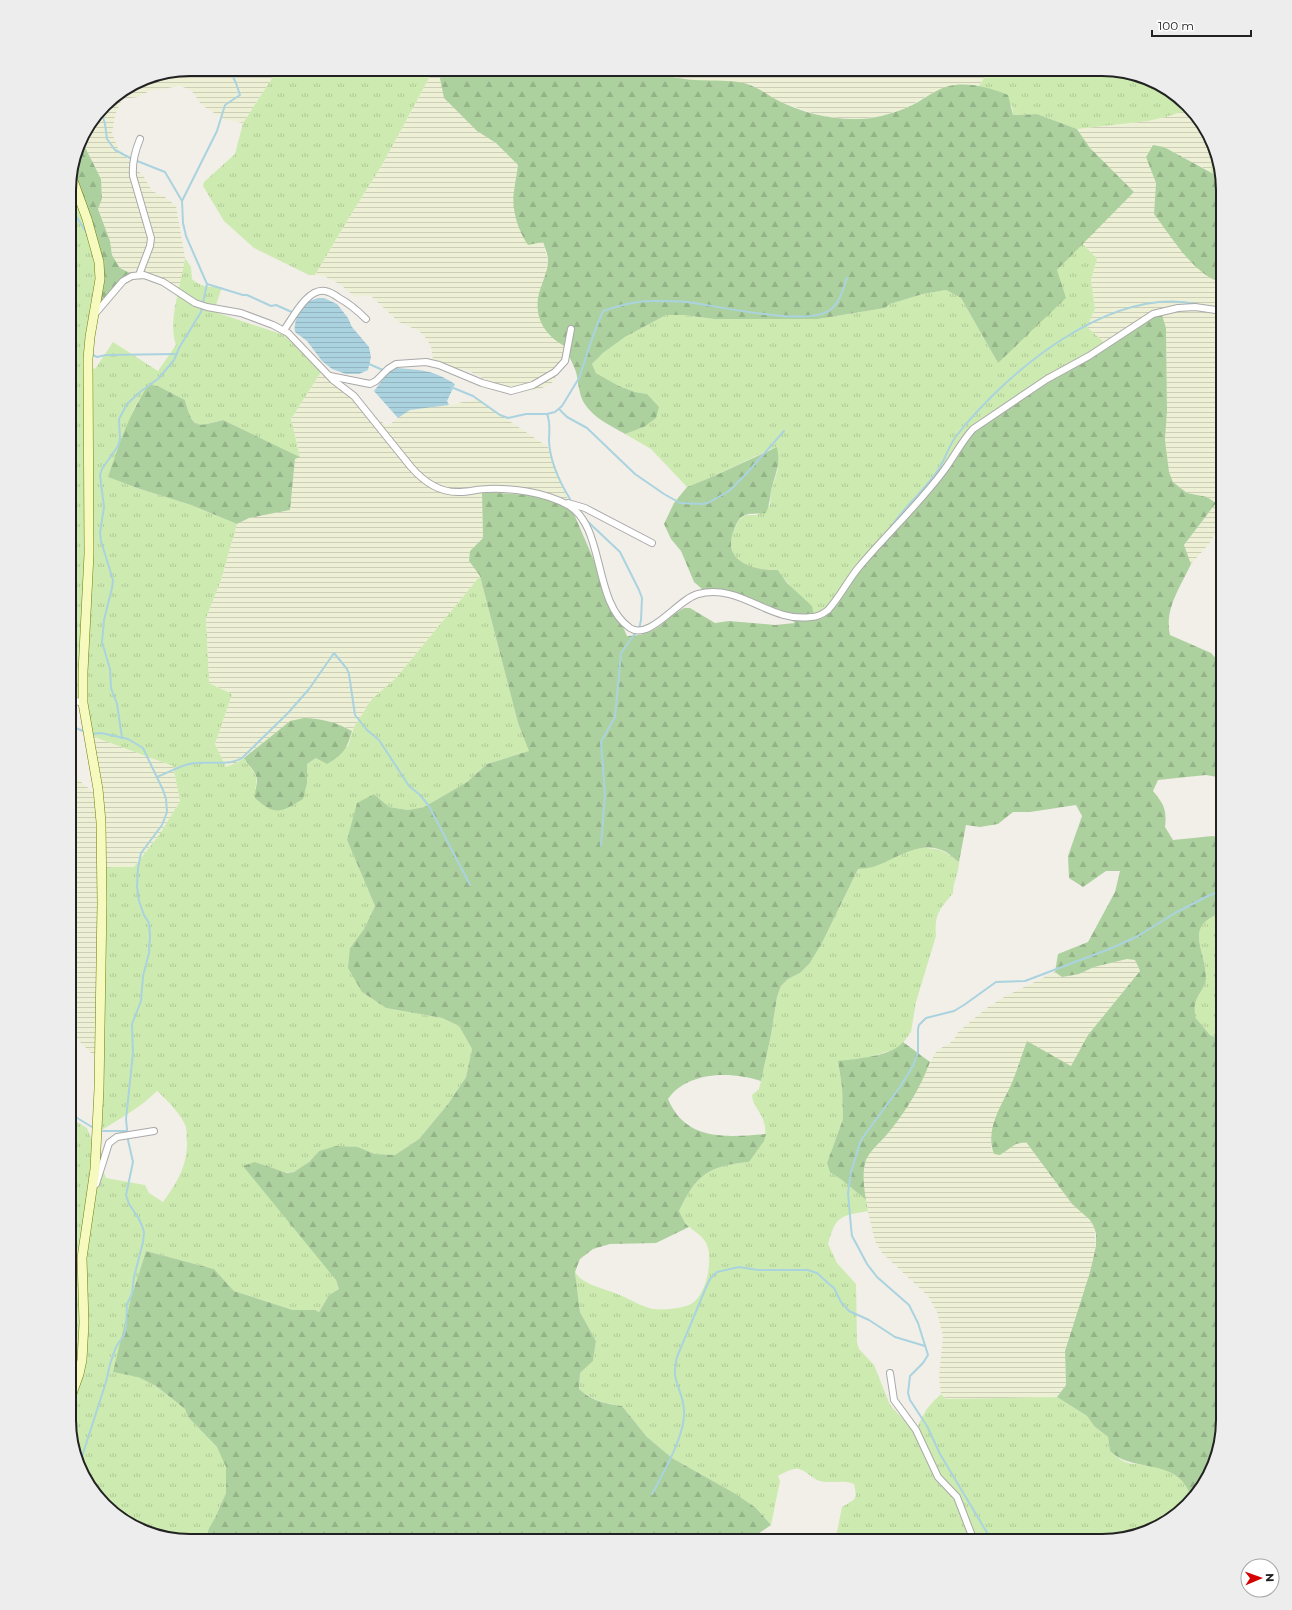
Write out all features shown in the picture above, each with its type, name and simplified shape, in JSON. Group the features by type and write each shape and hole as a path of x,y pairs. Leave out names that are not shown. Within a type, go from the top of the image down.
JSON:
{"main road":[{"path":"76,189 87,219 98,262 100,285 93,316 89,346 89,554 83,672 83,702 98,789 101,822 102,903 99,1089 92,1193 83,1243 82,1258 84,1342 82,1360 76,1382"}],"street":[{"path":"139,275 150,246 150,238 133,176 132,167 136,148 140,139"},
{"path":"93,316 123,281 132,276 139,275 149,276 163,282 195,303 251,316 284,330 328,376 354,396 411,467 421,478 434,486 453,492 487,489 526,491 585,508 652,543"},
{"path":"284,330 304,301 313,293 319,291 328,292 351,304 366,319"},
{"path":"558,501 574,509 585,524 611,604 625,623 635,630 640,631 649,628 689,597 702,593 737,595 788,617 802,618 817,616 826,611 859,567 905,518 949,464 966,437 973,430 1047,379 1089,356 1153,314 1178,308 1195,307 1216,310"},
{"path":"328,376 370,384 376,381 388,369 396,364 426,362 439,365 482,383 511,391 533,385 555,372 565,361 571,329"},
{"path":"76,700 83,702"},
{"path":"92,1193 99,1177 103,1159 109,1143 117,1137 154,1131"},
{"path":"890,1373 894,1400 916,1430 938,1477 957,1497 971,1534"}],"green space":[{"path":"273,76 243,123 224,119 201,104 191,90 180,86 149,91 139,97 122,99 115,115 112,133 118,148 144,177 152,191 165,197 176,206 185,258 183,278 178,293 140,267 130,273 120,268 112,255 110,241 98,209 102,199 101,179 85,147 95,127 109,109 127,95 133,91 146,85 175,77"},
{"path":"273,76 430,76 382,165 315,275 309,275 254,248 224,221 203,186 204,182 235,154 243,123"},
{"path":"430,76 439,76 444,98 477,131 496,143 518,165 514,191 515,210 522,236 543,242 548,260 546,272 568,348 568,355 550,385 536,390 518,392 504,390 464,369 451,371 433,360 431,346 419,331 399,322 372,297 369,295 355,297 341,285 324,276 315,275 382,165"},
{"path":"439,76 672,76 695,80 743,83 754,87 788,105 818,115 848,119 864,119 882,116 912,105 948,86 975,85 1008,95 1013,115 1037,114 1077,129 1090,148 1134,192 1057,270 1066,298 998,363 961,298 946,290 923,294 890,304 885,308 818,319 714,319 684,315 666,315 625,337 603,353 592,364 596,373 619,386 635,392 647,394 659,407 656,418 644,427 625,434 598,418 587,407 580,393 576,372 568,348 560,344 548,333 540,319 538,311 539,293 545,277 548,258 543,242 528,245 518,226 514,212 513,198 518,165 496,143 477,131 444,98"},
{"path":"669,76 985,76 979,86 973,85 934,92 906,108 877,117 858,119 838,118 815,114 781,102 748,84 738,82 687,80"},
{"path":"985,76 1109,76 1132,80 1159,91 1185,111 1148,121 1077,129 1037,114 1013,115 1012,106 995,90 979,86"},
{"path":"1184,110 1197,127 1211,157 1211,172 1164,147 1153,145 1146,157 1156,183 1154,214 1213,280 1216,281 1216,503 1207,497 1187,493 1173,482 1169,472 1165,440 1167,411 1166,328 1162,316 1148,319 1107,345 1087,327 1095,309 1091,280 1097,259 1082,243 1134,192 1090,148 1077,129 1148,121"},
{"path":"1153,145 1164,147 1215,175 1216,280 1202,272 1193,264 1154,214 1156,183 1146,157"},
{"path":"85,147 101,179 102,199 98,209 110,241 112,255 120,268 130,273 118,282 106,306 95,313 99,262 76,186 80,160"},
{"path":"1211,157 1215,174 1211,172"},
{"path":"76,201 99,262 84,365 95,369 113,342 158,371 176,345 173,325 174,313 185,258 191,267 192,279 199,284 206,286 222,287 216,305 218,313 284,335 321,372 291,419 300,457 223,420 201,425 197,424 191,417 185,400 160,387 153,386 140,398 134,408 109,477 137,488 191,505 237,524 221,580 206,618 209,683 232,694 215,744 226,767 244,758 256,776 255,789 307,783 307,764 316,758 348,746 354,727 372,699 396,678 480,576 518,723 530,751 487,764 467,782 424,807 408,810 389,807 374,794 347,840 375,906 364,929 350,948 362,992 386,1008 442,1018 459,1026 472,1049 466,1077 448,1104 419,1139 395,1155 375,1154 358,1147 319,1151 302,1167 296,1171 290,1172 276,1170 255,1162 336,1280 339,1289 329,1295 319,1312 315,1310 293,1310 234,1291 214,1269 146,1251 131,1298 138,1377 156,1386 185,1409 188,1417 217,1447 223,1458 226,1467 226,1493 207,1534 175,1533 153,1528 127,1515 115,1506 95,1483 88,1470 80,1450 77,1435 76,1121 87,1128 106,1178 145,1185 149,1193 163,1202 173,1188 180,1174 187,1151 186,1127 184,1122 165,1098 157,1091 138,1107 102,1130 96,1129 102,869 113,867 134,867 160,834 180,801 173,766 86,734 83,717 76,695"},
{"path":"1082,243 1097,259 1091,280 1095,309 1087,327 1107,345 984,423 840,593 830,613 821,619 815,620 778,570 756,569 740,562 733,553 730,540 738,521 745,515 757,515 770,505 771,491 778,469 771,449 687,487 651,449 625,434 644,427 647,394 635,392 619,386 596,373 592,364 603,353 625,337 666,315 684,315 714,319 818,319 885,308 890,304 923,294 946,290 961,298 998,363 1057,270"},
{"path":"1162,315 1166,328 1167,411 1165,440 1169,472 1173,482 1187,493 1207,497 1216,503 1184,545 1191,564 1174,598 1169,616 1169,625 1170,635 1211,653 1216,658 1216,777 1206,775 1158,780 1153,791 1164,808 1166,816 1165,827 1173,840 1213,836 1216,837 1216,915 1203,924 1200,932 1199,940 1206,979 1196,1001 1195,1017 1210,1035 1216,1037 1216,1420 1214,1442 1210,1457 1197,1483 1189,1493 1184,1484 1175,1475 1165,1470 1120,1458 1110,1451 1108,1437 1094,1426 1087,1416 1057,1397 1066,1385 1065,1351 1090,1272 1096,1246 1096,1234 1090,1220 1072,1204 1026,1142 1016,1144 1000,1155 994,1154 992,1145 991,1136 995,1119 1012,1081 1027,1041 1071,1066 1088,1035 1140,971 1135,960 1127,959 1094,967 1079,974 1062,977 1055,972 1058,954 1088,942 1115,892 1120,871 1106,871 1083,887 1069,878 1068,856 1082,816 1076,805 1030,812 1013,812 998,824 980,827 966,825 959,862 944,851 935,848 926,848 909,851 874,867 858,869 823,941 810,963 800,973 788,979 781,986 777,997 771,1035 761,1081 724,1075 698,1078 686,1083 676,1090 668,1099 676,1113 685,1123 697,1130 723,1136 766,1134 764,1141 749,1162 723,1166 705,1174 698,1180 685,1198 679,1211 685,1223 689,1227 656,1243 610,1244 593,1249 580,1259 575,1272 580,1312 596,1341 593,1361 580,1373 579,1389 589,1397 599,1401 622,1406 647,1437 672,1458 736,1494 756,1508 771,1525 758,1534 207,1534 226,1493 226,1467 217,1447 188,1417 185,1409 156,1386 138,1377 113,1372 131,1298 146,1251 214,1269 234,1291 293,1310 315,1310 319,1312 329,1295 339,1289 336,1280 243,1166 255,1162 287,1173 294,1172 309,1162 319,1151 336,1146 358,1147 375,1154 395,1155 419,1139 448,1104 466,1077 472,1049 459,1026 442,1018 386,1008 362,992 348,968 350,948 364,929 375,906 347,840 357,803 374,794 389,807 408,810 424,807 467,782 487,764 529,751 518,723 480,576 469,561 470,551 483,538 482,492 530,495 570,505 627,636 645,634 652,631 684,608 690,608 715,623 729,621 775,625 795,623 779,612 754,602 728,595 710,596 694,582 681,551 671,539 664,524 674,503 687,487 777,447 778,464 766,513 747,514 741,518 734,530 731,541 732,549 736,557 750,566 759,569 778,570 787,583 812,606 815,620 821,619 830,613 840,593 866,561 875,544 914,506 962,442 984,423 1148,319"},
{"path":"321,372 387,426 410,410 449,405 477,399 548,447 570,505 482,492 483,538 470,551 469,561 480,576 396,678 372,699 352,731 345,727 312,718 290,721 238,762 226,767 215,744 232,694 209,683 206,618 221,580 237,524 249,518 290,510 295,459 300,456 291,419"},
{"path":"153,385 185,400 193,421 197,424 201,425 223,420 300,457 295,459 290,510 249,518 237,524 191,505 108,477 124,431 134,409 147,387"},
{"path":"1216,503 1216,533 1191,564 1184,545"},
{"path":"304,718 323,720 352,731 346,747 341,754 327,764 316,758 307,764 307,783 303,799 284,809 274,810 268,808 255,798 257,782 256,775 244,758 290,721"},
{"path":"86,734 173,766 180,801 160,834 134,867 113,867 96,1058 76,1038 76,777 96,795"},
{"path":"919,848 932,848 941,850 959,862 953,893 941,908 937,917 936,936 916,1002 911,1032 899,1048 866,1058 854,1059 839,1068 842,1087 843,1119 827,1163 831,1172 866,1200 868,1211 851,1214 840,1219 834,1228 828,1244 837,1263 856,1284 857,1342 859,1349 874,1365 890,1405 914,1431 928,1408 941,1394 946,1399 1057,1397 1087,1416 1094,1426 1108,1437 1110,1451 1119,1459 1127,1463 1151,1466 1166,1470 1178,1477 1188,1489 1190,1493 1177,1506 1165,1515 1139,1528 1117,1533 1102,1534 836,1534 842,1507 853,1501 855,1497 856,1494 854,1484 846,1482 820,1481 814,1479 805,1471 799,1469 788,1471 778,1476 780,1481 771,1525 756,1508 736,1494 672,1458 647,1437 622,1406 599,1401 579,1389 580,1373 593,1361 596,1341 580,1312 575,1272 586,1282 649,1308 664,1309 687,1306 696,1300 701,1294 707,1279 709,1263 707,1244 702,1237 685,1223 679,1211 692,1188 705,1174 723,1166 749,1162 763,1141 765,1136 764,1124 762,1117 753,1102 752,1095 759,1089 771,1035 777,997 781,986 788,979 800,973 810,963 823,941 858,869 875,866 906,852"},
{"path":"1216,915 1216,1037 1210,1035 1195,1017 1196,1001 1206,979 1199,940 1200,932 1203,924"},
{"path":"1127,959 1135,960 1140,971 1088,1035 1071,1066 1027,1041 1011,1086 995,1119 991,1147 994,1154 1000,1155 1016,1144 1026,1142 1072,1204 1090,1220 1094,1227 1096,1246 1090,1272 1065,1351 1066,1385 1057,1397 946,1399 941,1394 939,1377 943,1336 937,1312 928,1296 882,1253 875,1241 863,1185 865,1161 870,1152 889,1132 909,1103 935,1053 953,1041 958,1032 988,1007 1006,996 1055,972 1062,977 1079,974 1094,967"},
{"path":"903,1042 930,1062 918,1090 907,1107 866,1160 864,1185 866,1200 830,1172 827,1163 843,1119 842,1087 838,1061 883,1054 898,1047"}],"water":[{"path":"318,298 324,298 337,304 348,318 352,327 369,347 371,357 368,370 359,374 346,374 332,369 322,361 307,341 295,332 295,324 299,312 306,302"},
{"path":"396,368 413,369 434,373 455,384 447,401 449,405 410,410 398,418 374,391 387,374"}],"waterway":[{"path":"182,201 217,131 225,105 240,95 232,76"},
{"path":"103,117 107,139 115,150 132,159 165,172 182,201 183,223 186,236 207,284 201,312 179,348 174,360 159,378 127,404 119,419 120,439 118,446 102,469 100,475 104,507 100,533 113,580 104,620 102,642 110,669 111,688 117,704 122,738"},
{"path":"76,216 86,232"},
{"path":"451,387 473,396 500,415 508,418 526,414 547,414 555,412 562,406 579,378 603,311 639,302 669,301 687,302 740,311 783,316 819,315 830,310 836,304 841,296 847,278"},
{"path":"207,284 247,295 271,306 276,305 294,313"},
{"path":"890,528 935,475 957,435 978,410 1032,361 1063,339 1096,321 1130,308 1164,302 1197,304"},
{"path":"91,354 97,357 106,355 177,354"},
{"path":"369,364 385,371"},
{"path":"559,409 567,417 587,428 635,474 680,503 708,503 729,491 784,431"},
{"path":"547,414 549,424 549,441 553,464 570,499"},
{"path":"585,519 620,552 639,590 642,598 639,629"},
{"path":"601,846 605,794 601,742 615,717 621,653 636,632"},
{"path":"157,777 189,764 223,763 236,761 242,758 288,713 309,689 334,653 347,669 349,674 355,715 367,730 379,740 409,786 420,795 429,806 470,885"},
{"path":"76,728 85,732"},
{"path":"82,1456 106,1382 110,1364 116,1347 124,1335 127,1304 132,1294 134,1277 143,1242 144,1232 142,1226 129,1204 126,1195 133,1162 128,1140 126,1119 133,1053 132,1024 141,1001 143,976 149,953 150,936 149,923 144,915 139,901 137,887 138,868 141,853 162,825 167,812 166,799 163,790 143,748 128,739 101,733 91,734"},
{"path":"988,1534 940,1454 927,1426 910,1400 908,1393 910,1376 923,1363 928,1355 918,1323 909,1305 877,1277 867,1264 852,1236 848,1193 851,1172 861,1140 900,1087 913,1066 918,1052 919,1025 926,1018 954,1011 996,982 1025,981 1112,948 1138,936 1175,913 1216,893"},
{"path":"76,1117 92,1127"},
{"path":"103,1131 127,1131"},
{"path":"652,1494 678,1442 684,1420 682,1397 675,1373 677,1357 707,1285 710,1279 717,1272 739,1267 758,1270 808,1270 817,1273 834,1288 841,1302 849,1311 869,1320 895,1337 925,1346"}]}
